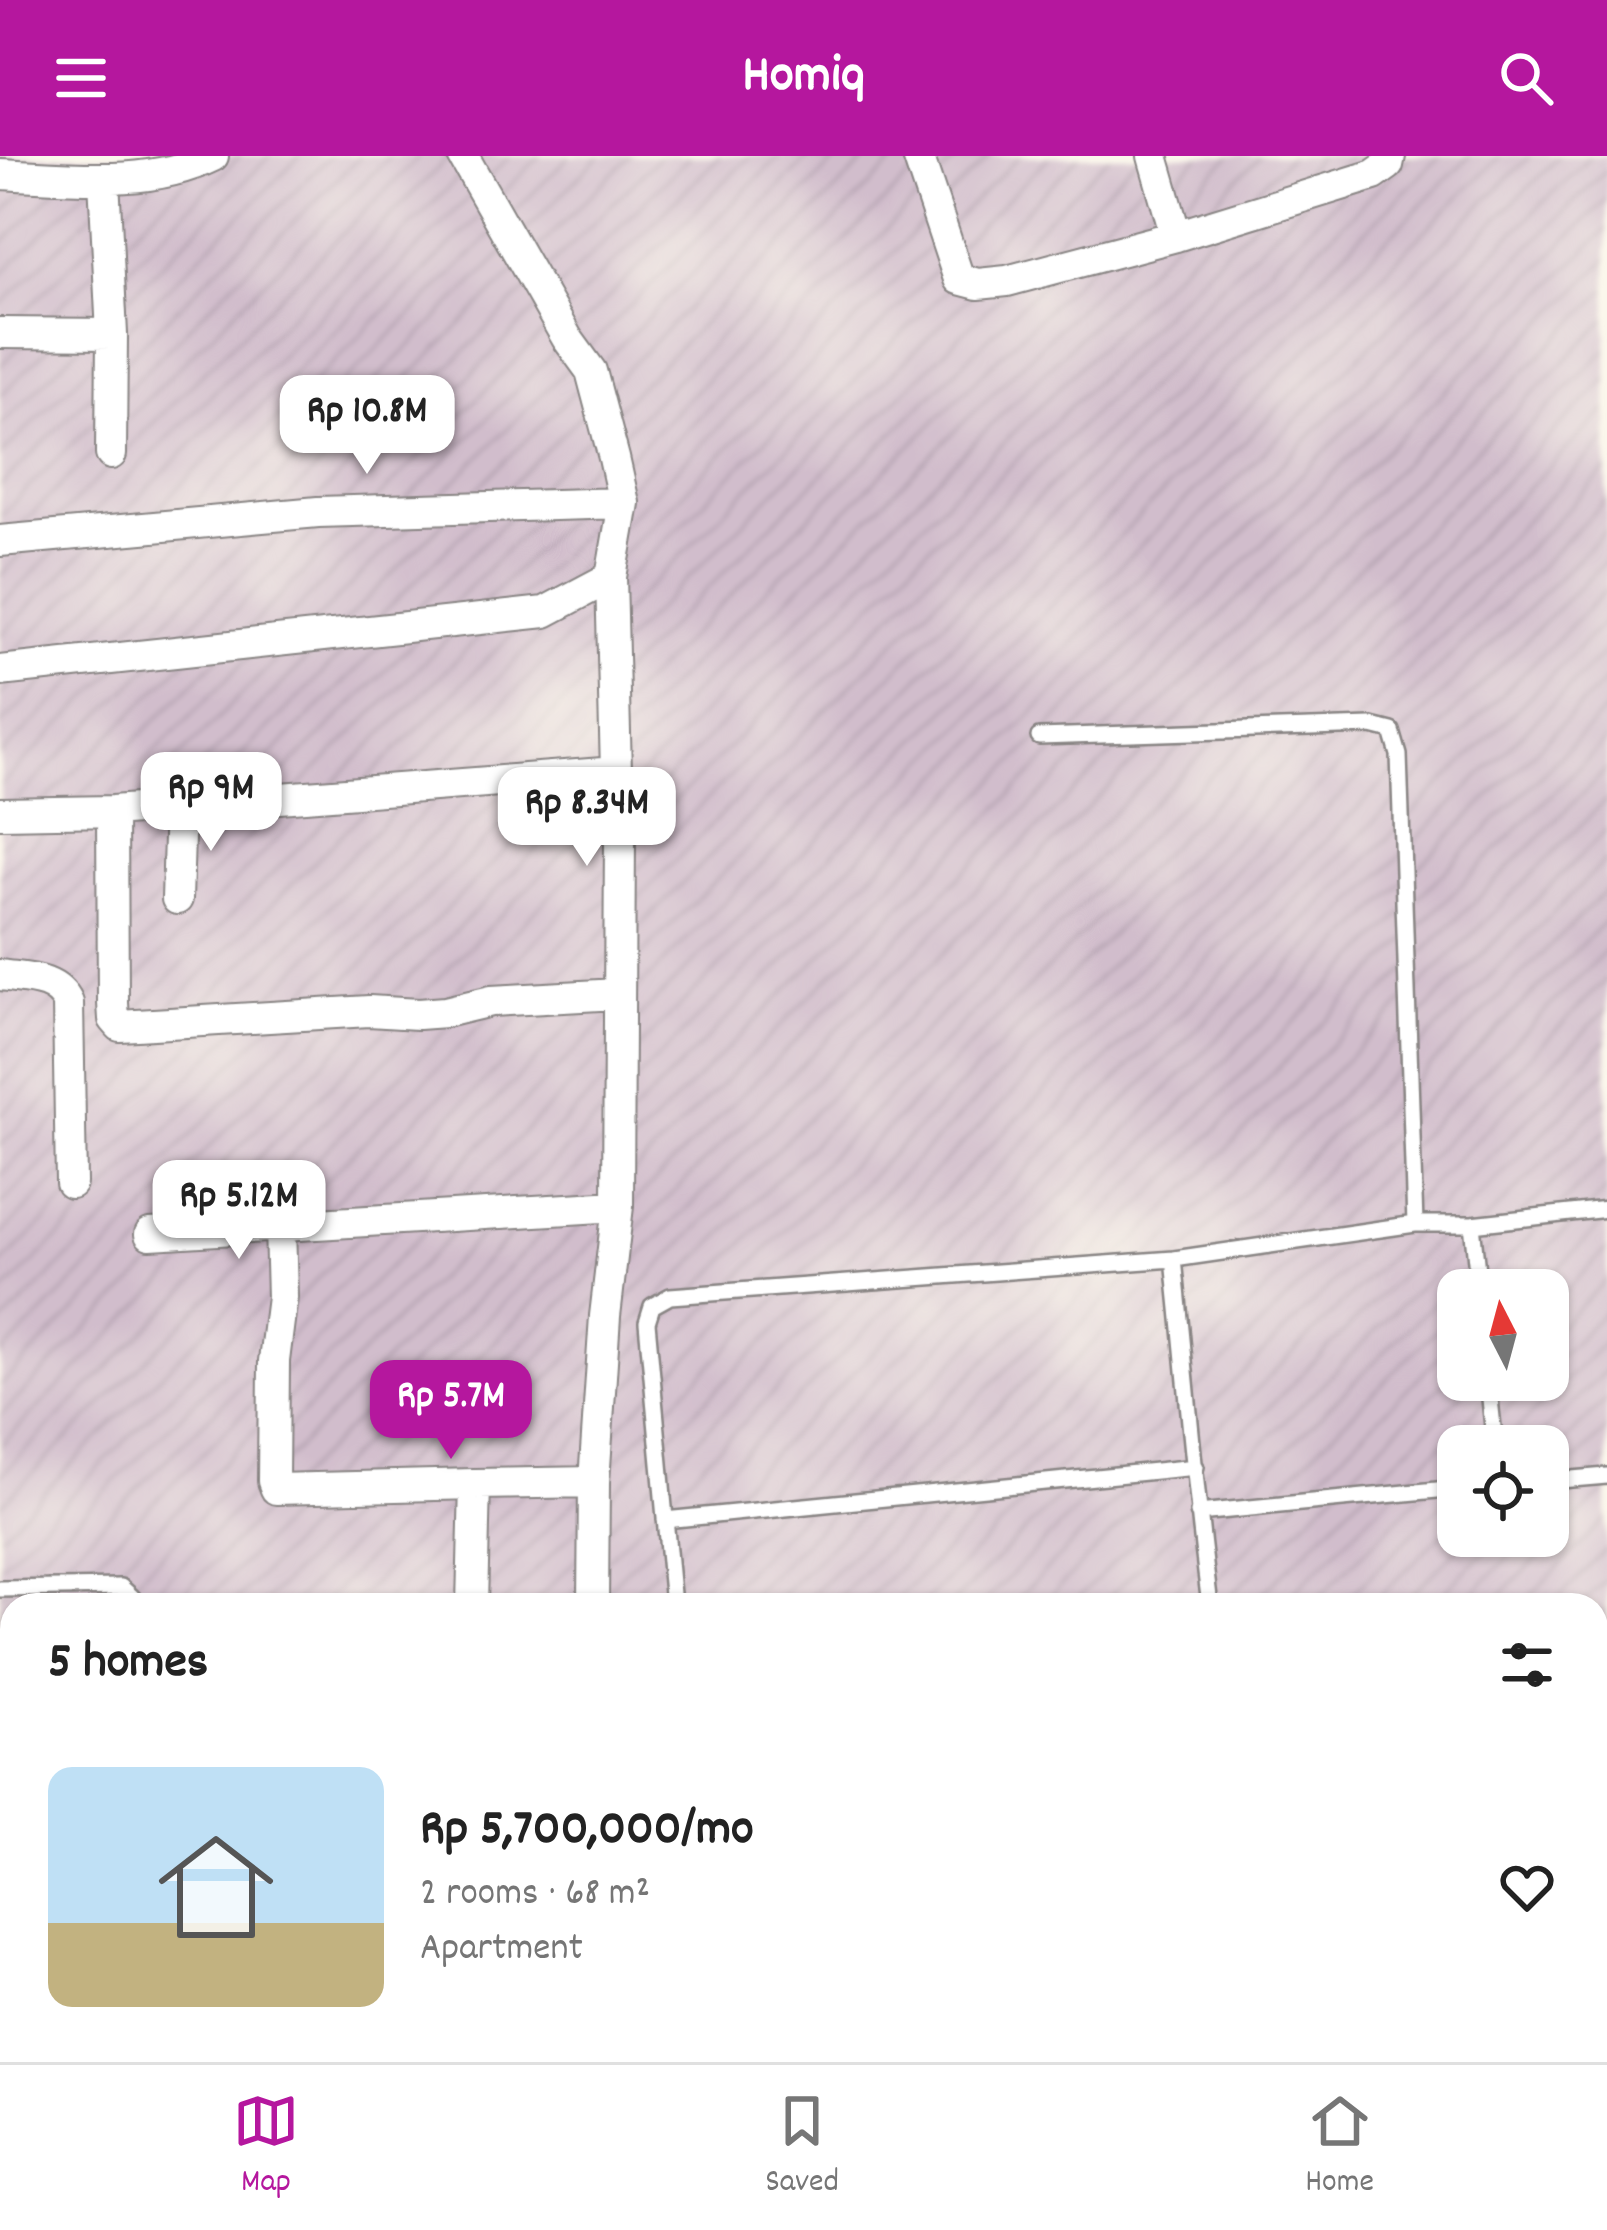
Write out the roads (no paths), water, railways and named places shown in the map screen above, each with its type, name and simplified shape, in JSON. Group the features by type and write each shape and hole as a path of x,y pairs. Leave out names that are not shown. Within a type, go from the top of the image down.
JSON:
{"street":[{"path":"0,174 104,179 157,174 213,156"},
{"path":"463,156 566,338 591,370 624,503 610,577 620,832 618,1206 604,1316 593,1593"},
{"path":"919,156 959,279 978,284 1006,281 1176,236 1374,175 1388,165 1390,156"},
{"path":"1153,156 1176,236"},
{"path":"104,179 112,334 111,454"},
{"path":"0,333 112,334"},
{"path":"0,541 318,512 624,503"},
{"path":"0,671 545,612 610,577"},
{"path":"0,813 112,812 616,772"},
{"path":"176,899 180,806"},
{"path":"112,812 113,1004 120,1026 369,1011 418,1014 491,1001 618,994"},
{"path":"0,975 50,983 63,992 68,1003 71,1183"},
{"path":"150,1234 618,1206"},
{"path":"280,1226 282,1297 273,1414 276,1490 594,1482"},
{"path":"472,1593 475,1484"}],"lane":[{"path":"1039,736 1372,726 1392,731 1399,755 1414,1224"},
{"path":"672,1593 647,1322 652,1306 670,1296 1174,1259 1414,1224 1472,1224 1607,1209"},
{"path":"1472,1224 1476,1269"},
{"path":"1174,1259 1208,1593"},
{"path":"665,1520 1196,1467"},
{"path":"1569,1479 1607,1476"},
{"path":"1198,1513 1437,1490"},
{"path":"0,1589 121,1587 128,1593"}]}
